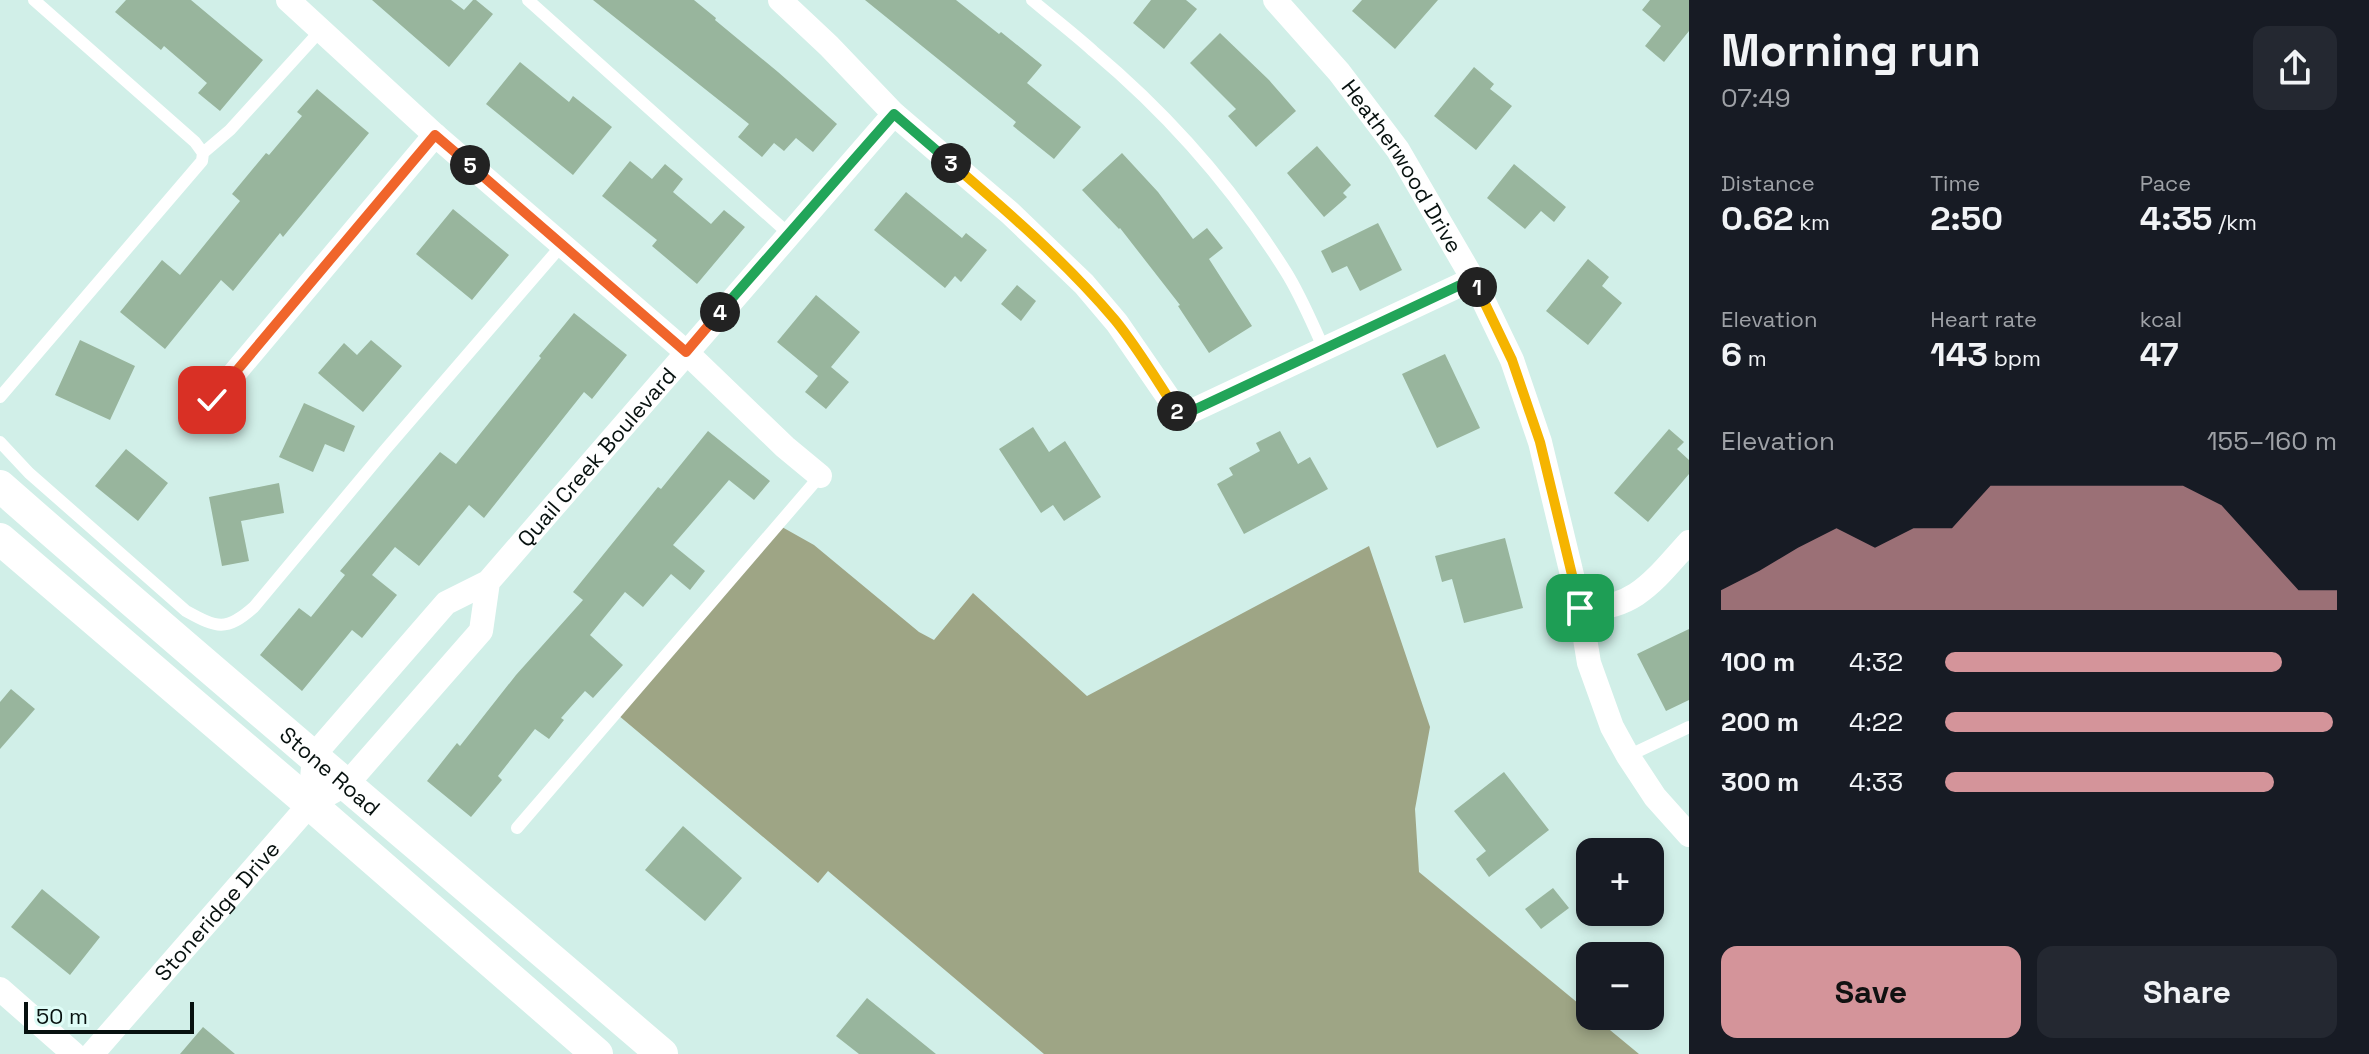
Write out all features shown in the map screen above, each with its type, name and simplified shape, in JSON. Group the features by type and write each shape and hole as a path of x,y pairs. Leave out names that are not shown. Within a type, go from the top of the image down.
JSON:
{"main road":[{"name":"Stone Road","path":"0,486 662,1054"},
{"name":"Stone Road","path":"0,539 597,1054"}],"street":[{"path":"288,0 435,135 686,352 785,447 820,476"},
{"path":"780,0 894,114 1010,213 1084,284 1117,323 1181,416 1473,279"},
{"name":"Heatherwood Drive","path":"1275,0 1339,72 1398,150 1473,279 1512,360 1540,442 1580,608 1589,663 1612,727 1655,797 1689,835"},
{"name":"Quail Creek Boulevard","path":"314,755 446,603 488,582 894,114"},
{"path":"212,400 435,135"},
{"path":"1580,608 1600,609 1624,602 1649,586 1689,542"},
{"path":"310,804 347,784 481,631 488,582"},
{"path":"310,804 314,755"},
{"name":"Stoneridge Drive","path":"92,1054 310,804"},
{"path":"0,989 74,1054"}],"lane":[{"path":"34,0 195,142 203,153"},
{"path":"528,0 789,234"},
{"path":"1032,0 1133,87 1226,185 1288,275 1324,349"},
{"path":"0,397 202,161 203,153 230,130 321,30"},
{"path":"0,442 29,473 186,611 206,621 224,625 238,622 562,245"},
{"path":"517,828 820,476"},
{"path":"1628,756 1689,727"}],"green space":[{"path":"782,527 814,545 919,632 934,640 973,593 1087,696 1369,546 1430,727 1415,809 1419,872 1576,1001 1576,1030 1610,1030 1639,1054 1044,1054 828,871 818,883 618,715"}],"building":[{"path":"126,0 191,0 263,60 220,111 198,93 207,83 164,46 161,50 115,12"},
{"path":"372,0 451,0 464,10 476,0 493,14 449,67"},
{"path":"593,0 694,0 837,124 813,152 796,138 784,151 774,143 762,157 738,137 749,124"},
{"path":"865,0 956,0 1042,65 1027,83 1081,127 1054,159 1013,126 1016,122"},
{"path":"1151,0 1186,0 1197,9 1164,49 1133,23"},
{"path":"1362,0 1438,0 1395,49 1352,11"},
{"path":"1650,0 1689,0 1689,31 1664,62 1645,46 1661,26 1642,10"},
{"path":"1220,33 1296,111 1256,147 1228,116 1236,109 1190,63"},
{"path":"520,62 569,102 573,96 612,127 573,175 486,104"},
{"path":"1474,67 1494,84 1490,89 1512,106 1476,150 1434,116"},
{"path":"317,89 369,133 283,237 280,233 233,291 221,280 165,349 120,312 162,260 180,275 240,201 232,194 302,116 297,112"},
{"path":"1317,146 1351,185 1343,193 1347,197 1324,217 1287,173"},
{"path":"1122,153 1158,192 1193,239 1207,228 1223,248 1209,259 1252,326 1209,353 1180,305 1120,228 1082,190"},
{"path":"630,161 652,179 665,164 683,179 673,192 711,224 724,210 745,227 697,284 652,246 657,240 602,196"},
{"path":"1514,164 1566,207 1554,222 1541,211 1525,229 1487,198"},
{"path":"906,192 962,238 966,233 987,250 961,282 955,276 945,288 874,230"},
{"path":"453,209 509,255 472,300 416,254"},
{"path":"1378,223 1402,270 1360,291 1347,266 1332,273 1321,251"},
{"path":"1588,259 1609,277 1602,286 1622,303 1588,345 1546,311"},
{"path":"1017,285 1036,301 1021,321 1001,304"},
{"path":"816,295 860,332 831,367 849,382 826,409 805,392 818,376 777,342"},
{"path":"574,313 627,355 592,399 584,392 484,518 469,505 419,566 395,547 372,575 397,595 362,638 352,630 302,691 260,655 299,608 311,617 345,575 340,571 440,452 456,464"},
{"path":"80,340 135,366 110,420 55,395"},
{"path":"371,340 402,366 363,412 318,373 344,343 357,355"},
{"path":"1445,354 1480,428 1437,448 1402,374"},
{"path":"304,403 355,426 344,452 325,444 313,472 279,457"},
{"path":"1033,427 1049,452 1065,441 1101,497 1064,521 1053,505 1041,513 999,449"},
{"path":"1669,429 1684,442 1677,449 1689,460 1689,474 1648,522 1614,493"},
{"path":"708,431 770,481 754,500 729,480 673,545 705,571 690,590 671,574 643,607 625,592 590,635 623,665 593,698 585,691 561,718 564,720 549,739 535,729 498,776 502,780 471,817 427,781 583,600 573,592"},
{"path":"1280,431 1298,464 1310,457 1328,489 1244,534 1217,484 1233,475 1229,468 1260,451 1256,443"},
{"path":"126,449 168,483 138,521 95,486"},
{"path":"279,483 284,513 241,521 249,561 222,566 209,497"},
{"path":"1505,538 1523,608 1464,623 1452,579 1442,582 1435,556"},
{"path":"1689,629 1689,700 1666,711 1637,654"},
{"path":"11,689 35,709 0,749 0,702"},
{"path":"1504,772 1549,830 1489,877 1476,859 1486,851 1454,811"},
{"path":"683,826 742,878 705,921 645,870"},
{"path":"1553,888 1569,908 1541,929 1525,909"},
{"path":"42,889 100,937 70,975 11,927"},
{"path":"867,998 936,1054 859,1054 836,1036"},
{"path":"203,1027 235,1054 180,1054"}],"route":[{"path":"212,400 435,135 686,352 894,114 1010,213 1084,284 1117,323 1181,416 1473,279 1512,360 1540,442 1580,608"}]}
